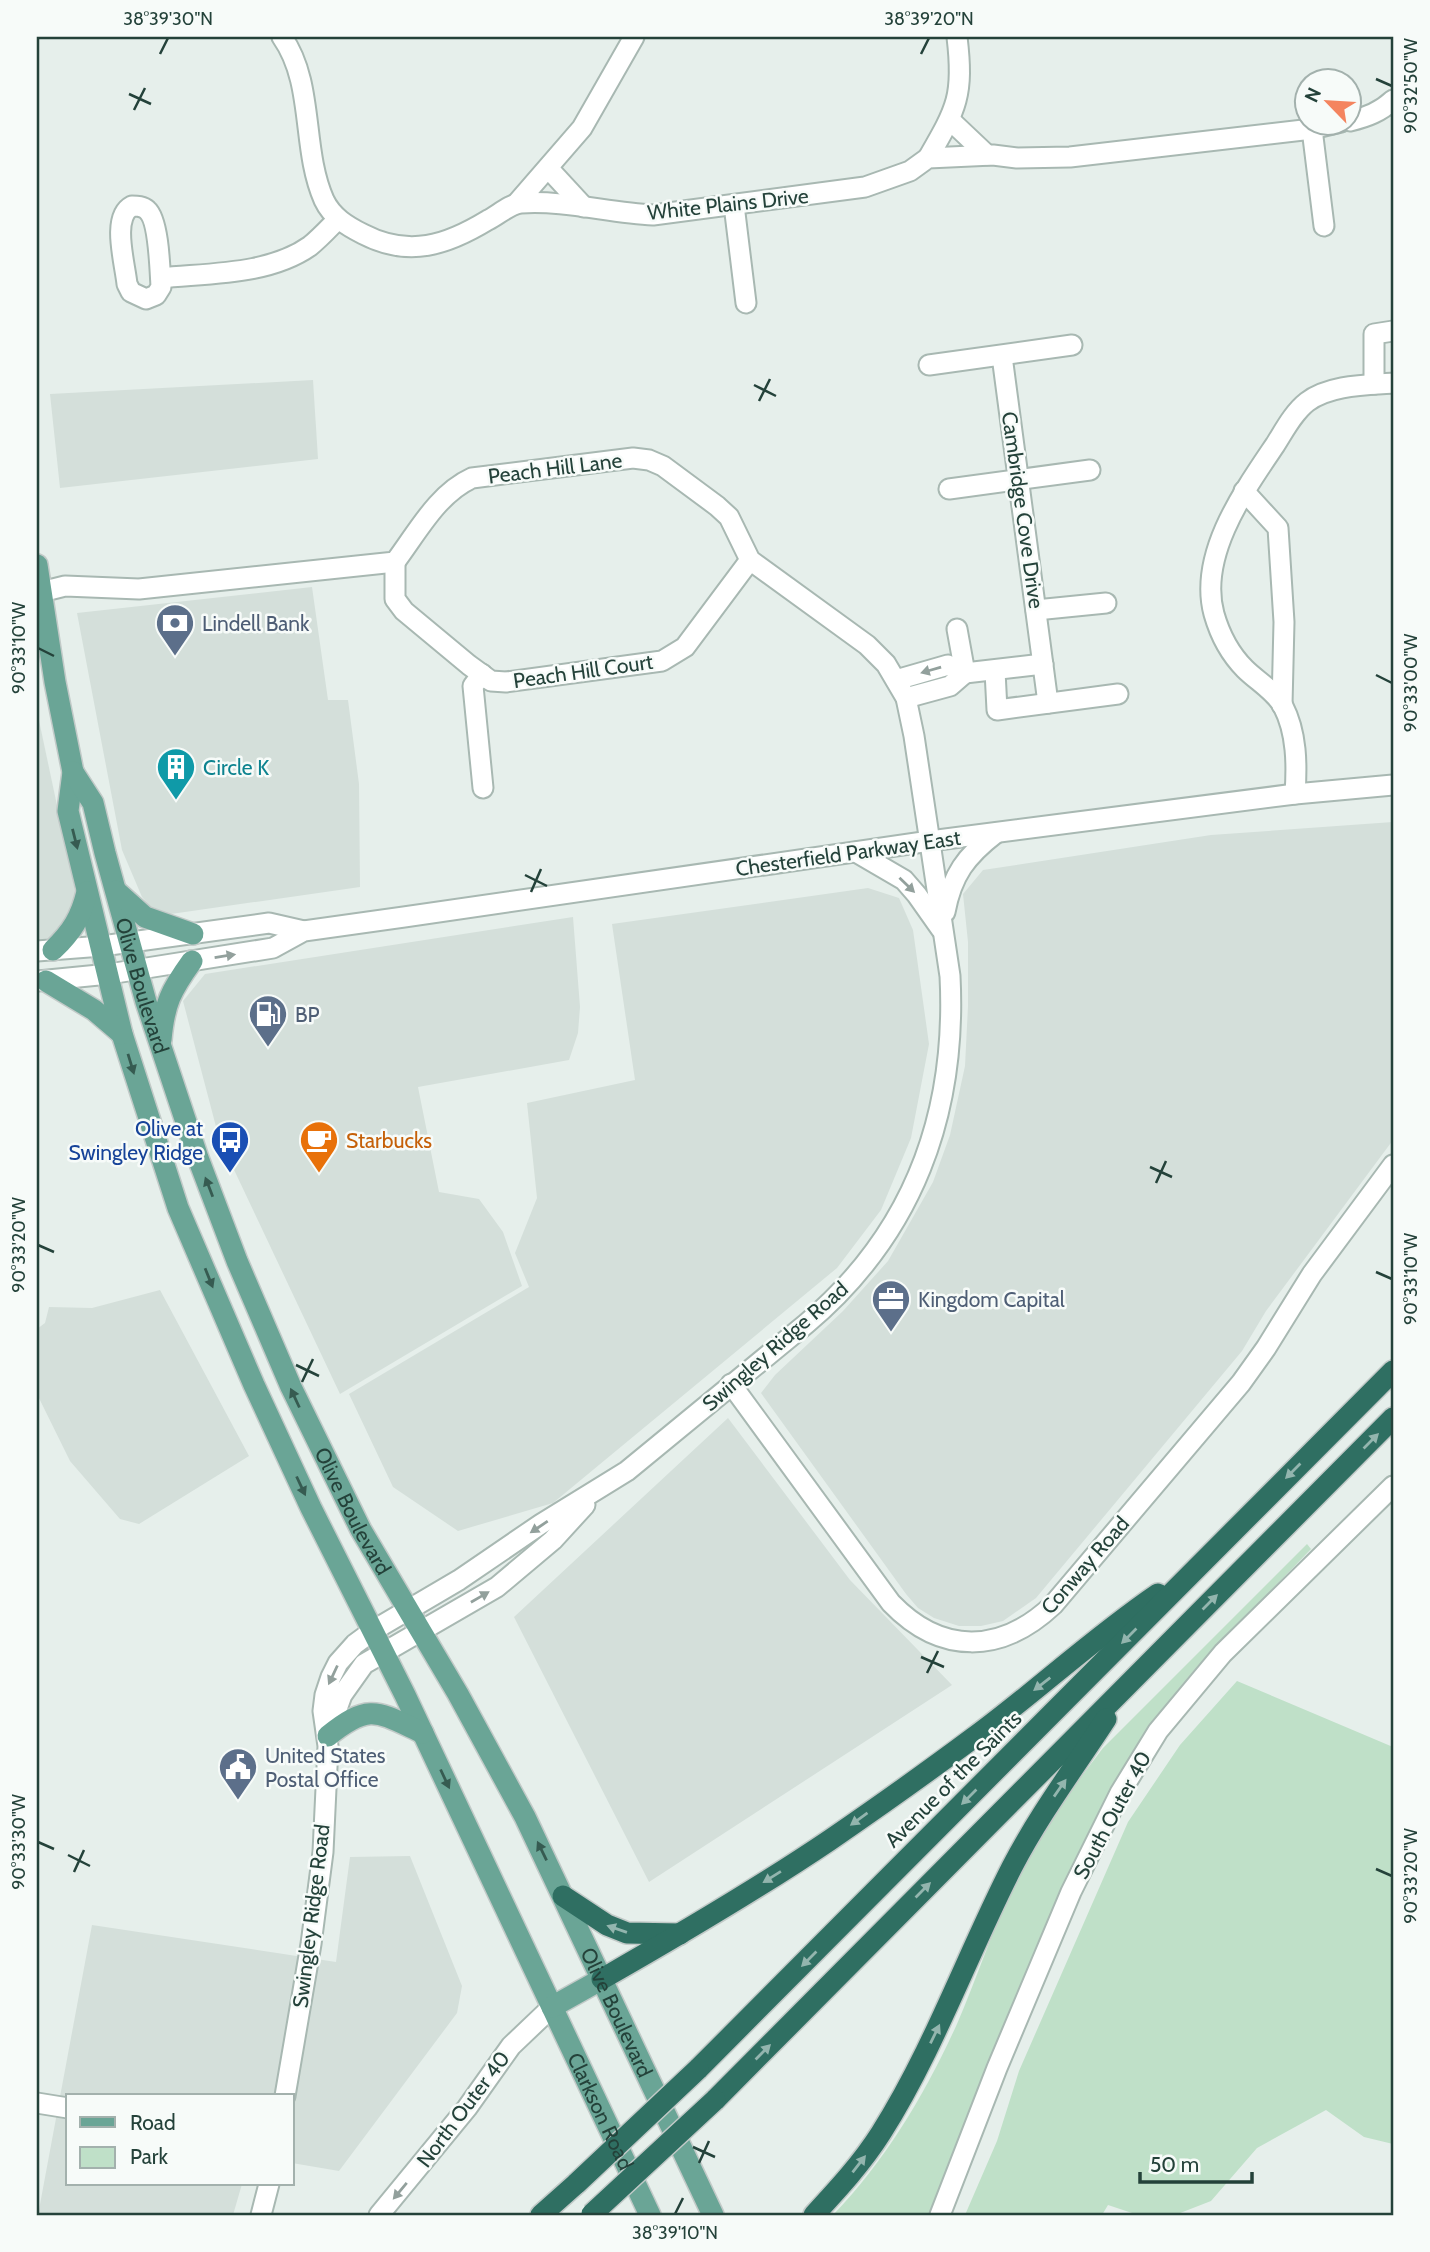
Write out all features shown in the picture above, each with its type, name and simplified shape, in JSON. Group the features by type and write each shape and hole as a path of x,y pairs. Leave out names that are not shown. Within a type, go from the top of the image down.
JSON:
{"highway":[{"name":"Avenue of the Saints","path":"541,2215 698,2068 1393,1371"},
{"path":"592,2215 715,2100 1393,1418"},
{"path":"602,1979 680,1934 830,1840 984,1730 1079,1656 1118,1621 1195,1570"},
{"path":"814,2215 858,2166 892,2115 928,2049 995,1902 1032,1829 1128,1685"},
{"path":"563,1896 607,1926 627,1933 680,1934"}],"main road":[{"name":"Olive Boulevard","path":"37,565 55,682 73,772 68,811 122,1034 178,1208 285,1453 374,1630 552,2007"},
{"name":"Olive Boulevard","path":"73,772 93,803 160,1049 198,1158 237,1261 285,1374 337,1483 498,1765 563,1896 713,2215"},
{"path":"45,950 76,926 88,890"},
{"path":"116,891 145,917 193,934"},
{"path":"160,1049 163,1014 168,998 192,961"},
{"path":"42,981 94,1010 122,1034"},
{"path":"328,1736 345,1722 365,1713 391,1718 423,1733"},
{"path":"552,2007 602,1979"},
{"name":"Clarkson Road","path":"552,2007 650,2215"}],"street":[{"name":"White Plains Drive","path":"282,37 290,48 300,73 309,148 317,184 326,205 338,219 377,241 397,246 422,247 446,242 517,203 545,203 653,215 865,187 910,171 928,158 986,155 1017,158 1070,157 1294,131"},
{"path":"517,203 582,128 634,37"},
{"path":"928,158 955,110 962,73 957,37"},
{"path":"1364,118 1382,110 1393,100"},
{"path":"950,120 986,155"},
{"path":"1313,136 1324,226"},
{"path":"548,168 584,207"},
{"path":"734,205 746,303"},
{"path":"161,278 229,271 280,261 311,245 338,219"},
{"path":"1393,331 1374,334 1387,383 1393,391"},
{"path":"929,365 1072,345"},
{"name":"Cambridge Cove Drive","path":"1002,356 1048,703"},
{"path":"1282,705 1244,668 1225,643 1213,612 1212,576 1222,535 1244,491 1295,414 1307,402 1326,391 1387,383"},
{"name":"Peach Hill Lane","path":"395,562 445,495 458,484 472,478 633,458 649,460 663,466 729,517 750,560 867,645 886,664 906,698 930,841"},
{"path":"949,489 1090,470"},
{"path":"1244,491 1278,528 1284,622 1282,705 1297,759 1295,794"},
{"name":"Peach Hill Court","path":"395,562 395,599 404,611 491,681 506,682 662,661 685,647 750,560"},
{"path":"41,592 65,586 139,589 395,562"},
{"path":"1036,610 1106,603"},
{"path":"957,629 965,673"},
{"path":"896,680 948,665 965,673 1043,664"},
{"path":"995,671 997,710 1118,694"},
{"path":"906,698 950,686 965,673"},
{"path":"482,674 473,686 483,788"},
{"name":"Chesterfield Parkway East","path":"42,981 137,970 273,948 304,931 930,841 1295,794 1393,785"},
{"path":"943,930 950,888 965,863 996,833"},
{"name":"Swingley Ridge Road","path":"328,1736 323,1711 331,1676 347,1652 374,1630 459,1580 541,1524 597,1492 627,1471 830,1303 883,1241 912,1191 934,1131 951,1035 950,976 930,841"},
{"path":"856,852 904,880 943,930"},
{"name":"Chesterfield Parkway East","path":"45,950 102,946 269,923 304,931"},
{"name":"Conway Road","path":"731,1384 891,1603 907,1619 930,1632 954,1640 980,1643 1005,1637 1040,1617 1053,1605 1241,1383 1312,1274 1393,1165"},
{"name":"South Outer 40","path":"940,2215 992,2080 1071,1892 1120,1793 1158,1731 1223,1653 1393,1486"},
{"name":"Swingley Ridge Road","path":"285,2094 311,1944 321,1863 328,1736 334,1713 348,1684 364,1664 497,1587 517,1572 553,1540 597,1492"},
{"name":"North Outer 40","path":"379,2215 452,2127 511,2046 552,2007"},
{"path":"37,2103 66,2108"},
{"path":"261,2215 268,2186"}],"shaded area":[{"path":"313,380 318,459 60,488 50,394"},
{"path":"312,587 328,700 348,700 359,784 360,887 164,915 142,897 122,850 77,613"},
{"path":"37,711 76,904 54,937 37,941"},
{"path":"1393,822 1393,1140 1266,1311 1242,1351 1036,1598 1003,1621 981,1626 959,1626 934,1618 918,1608 906,1594 761,1393 775,1375 843,1311 888,1261 933,1182 950,1135 965,1066 968,942 963,894 983,870 1211,835"},
{"path":"868,888 899,898 913,930 929,1044 911,1138 881,1210 837,1268 553,1503 458,1531 393,1487 349,1394 529,1287 515,1253 537,1198 527,1103 635,1080 612,924"},
{"path":"573,917 580,1007 578,1033 569,1060 418,1087 439,1192 479,1199 503,1232 522,1286 340,1394 219,1138 183,1001 205,974"},
{"path":"160,1290 249,1456 139,1524 120,1519 70,1461 37,1394 37,1329 45,1323 49,1307 92,1308"},
{"path":"728,1418 850,1580 952,1685 649,1882 514,1617"},
{"path":"410,1856 462,1986 457,2013 339,2171 294,2163 294,2094 66,2094 66,2186 241,2186 233,2215 38,2215 92,1925 336,1962 350,1857"}],"green space":[{"path":"1307,1544 1311,1549 1218,1646 1174,1697 1134,1752 1107,1798 1040,1942 931,2215 833,2215 870,2172 918,2101 957,2024 1011,1891 1042,1835 1077,1782 1103,1748"},
{"path":"1237,1681 1393,1747 1393,2144 1364,2137 1326,2110 1257,2148 1211,2201 1175,2215 1138,2215 1108,2205 1102,2215 965,2215 997,2141 1019,2071 1128,1822 1180,1745"}],"place":[{"name":"Lindell Bank","path":"175,657"},
{"name":"Circle K","path":"176,801"},
{"name":"BP","path":"268,1048"},
{"name":"Olive at Swingley Ridge","path":"230,1174"},
{"name":"Starbucks","path":"319,1174"},
{"name":"Kingdom Capital","path":"891,1333"},
{"name":"United States Postal Office","path":"238,1801"}]}
